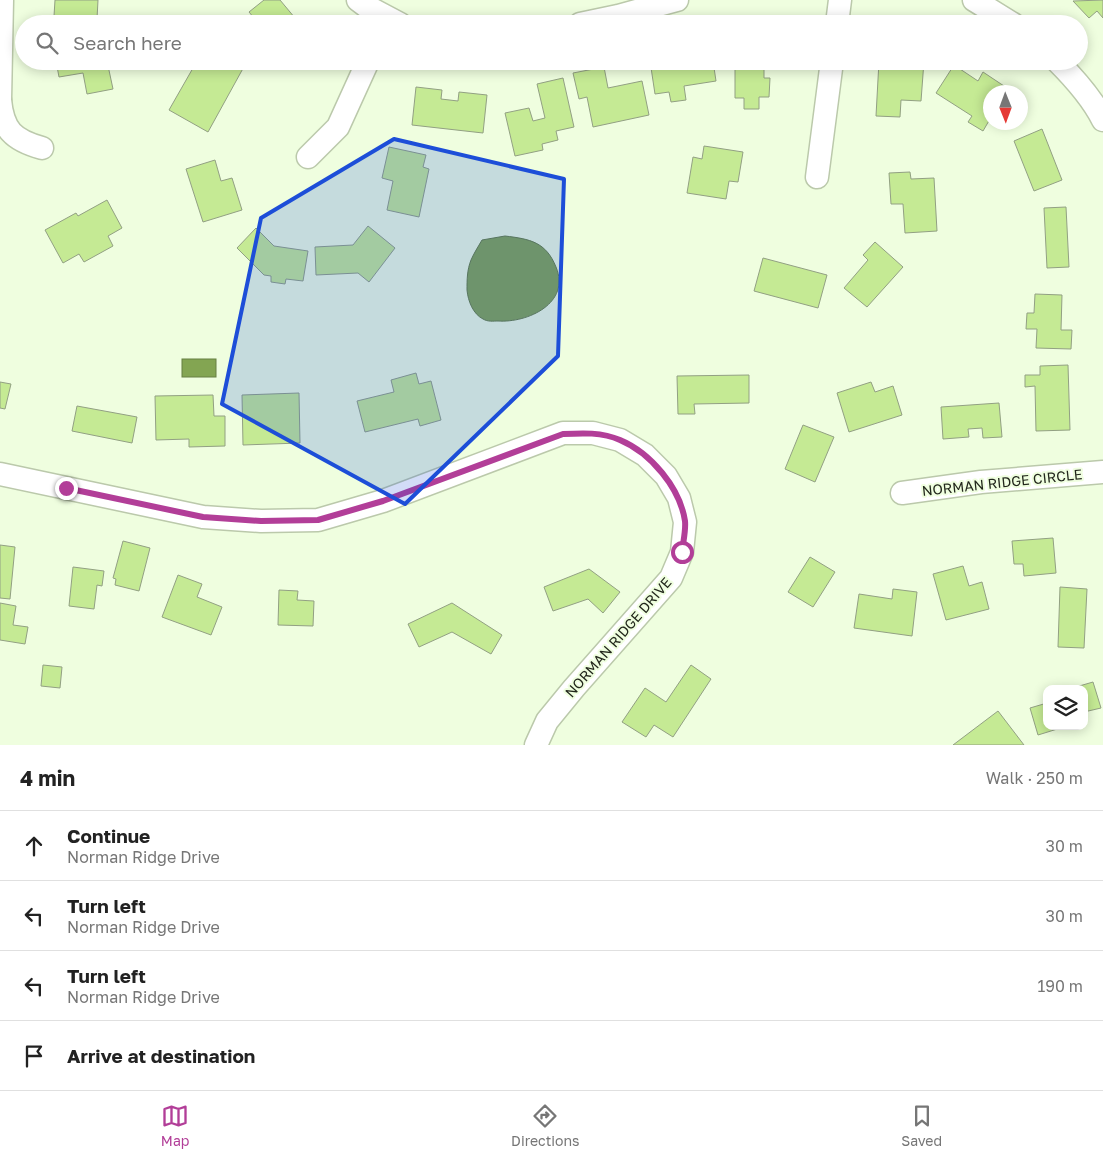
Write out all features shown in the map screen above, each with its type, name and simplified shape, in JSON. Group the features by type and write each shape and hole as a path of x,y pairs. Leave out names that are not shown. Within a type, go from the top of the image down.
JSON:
{"street":[{"path":"2,0 0,100 2,117 11,132 25,143 42,148"},
{"path":"358,0 381,15"},
{"path":"622,15 677,0"},
{"path":"838,15 840,0"},
{"path":"974,0 1000,15"},
{"path":"308,157 338,126 364,70"},
{"path":"817,177 831,70"},
{"path":"1067,70 1095,105 1103,120"},
{"name":"NORMAN RIDGE DRIVE","path":"0,474 203,517 261,521 318,520 383,501 563,434 592,433 620,440 645,455 666,476 679,498 685,522 682,552 671,578 547,721 536,745"},
{"name":"NORMAN RIDGE CIRCLE","path":"902,493 981,482 1103,472"}],"highlighted area":[{"path":"394,139 564,179 558,356 405,504 222,404 261,218"}],"shaded area":[{"path":"505,236 536,243 547,252 556,267 559,280 557,291 544,308 533,314 510,321 487,321 476,314 470,303 467,290 469,268 472,257 482,240"},
{"path":"182,359 216,359 216,377 182,377"}],"building":[{"path":"55,0 98,0 97,15 54,15"},
{"path":"264,0 280,0 292,15 252,15 249,12"},
{"path":"1103,0 1103,18 1097,11 1089,18 1073,1"},
{"path":"58,70 109,70 113,89 87,94 83,73 59,77"},
{"path":"192,70 242,70 208,132 169,110"},
{"path":"588,70 605,70 608,88 642,81 649,115 593,127 587,97 579,99 573,73"},
{"path":"651,70 714,70 716,81 684,86 686,100 671,102 669,92 655,94"},
{"path":"735,70 764,70 764,78 770,78 769,97 759,97 759,109 744,109 744,98 735,98"},
{"path":"879,70 923,70 921,101 901,100 900,117 876,116"},
{"path":"951,70 962,70 978,81 983,72 1002,85 983,85 983,131 968,122 972,116 936,93"},
{"path":"563,78 574,127 556,131 558,140 542,144 543,150 515,156 505,113 529,108 533,121 545,118 537,84"},
{"path":"416,87 442,90 441,99 458,101 459,92 487,95 483,133 412,125"},
{"path":"1042,129 1062,180 1034,191 1014,141"},
{"path":"704,146 743,152 738,182 729,181 726,199 687,193 693,157 702,159"},
{"path":"389,147 426,155 423,167 429,169 419,217 387,210 393,181 382,178"},
{"path":"215,160 221,181 232,178 242,210 203,222 186,169"},
{"path":"910,172 911,179 934,178 937,231 905,233 903,204 891,204 889,173"},
{"path":"107,200 122,228 108,236 113,246 84,262 79,254 63,263 45,230 76,213 78,216"},
{"path":"1066,207 1069,267 1047,268 1044,208"},
{"path":"368,226 395,248 369,282 358,273 316,275 315,247 353,245"},
{"path":"256,228 274,246 308,251 303,281 286,279 285,284 271,282 271,276 264,275 237,248"},
{"path":"875,242 903,267 867,307 844,288 868,260 863,255"},
{"path":"763,258 827,275 818,308 754,291"},
{"path":"1035,294 1062,295 1061,330 1072,330 1071,349 1036,348 1037,329 1026,329 1027,313 1034,313"},
{"path":"1068,365 1070,430 1036,431 1035,386 1025,387 1025,375 1040,375 1040,366"},
{"path":"416,373 419,384 431,381 441,420 420,426 418,419 365,432 357,401 394,392 391,380"},
{"path":"749,375 749,403 694,404 695,414 678,414 677,376"},
{"path":"0,382 11,384 5,409 0,408"},
{"path":"871,382 875,392 893,386 902,415 849,432 837,393"},
{"path":"299,393 300,443 243,445 242,395"},
{"path":"213,395 214,416 225,416 225,446 189,447 189,439 156,440 155,396"},
{"path":"999,403 1002,437 983,438 982,428 968,429 969,437 943,439 941,407"},
{"path":"77,406 137,417 132,443 72,431"},
{"path":"803,425 834,437 815,482 785,469"},
{"path":"1053,538 1056,573 1024,576 1023,564 1014,564 1012,541"},
{"path":"123,541 150,548 139,591 115,585 116,579 113,578"},
{"path":"0,545 15,547 10,599 0,598"},
{"path":"810,557 835,572 813,607 788,592"},
{"path":"963,566 969,586 982,582 989,609 946,620 933,574"},
{"path":"73,567 104,571 102,586 97,585 94,609 69,606"},
{"path":"589,569 620,592 603,613 588,599 553,611 544,587"},
{"path":"178,575 202,584 197,597 222,607 211,635 162,617"},
{"path":"1060,587 1087,589 1084,648 1058,647"},
{"path":"893,589 917,592 912,636 854,628 859,594 892,599"},
{"path":"279,590 298,591 297,600 314,601 313,626 278,625"},
{"path":"0,603 16,606 13,625 28,627 25,644 0,640"},
{"path":"452,603 502,635 491,654 452,632 419,647 408,624"},
{"path":"43,665 62,667 60,688 41,686"},
{"path":"691,665 711,679 673,737 654,725 646,737 622,722 645,688 666,702"},
{"path":"1093,682 1101,708 1088,711 1088,685 1083,685"},
{"path":"1043,704 1043,730 1054,730 1038,735 1030,708"},
{"path":"998,711 1024,745 953,745"}],"route":[{"path":"66,488 203,517 261,521 318,520 383,501 536,442 563,434 592,433 620,440 645,455 666,476 679,498 685,522 682,552"}]}
